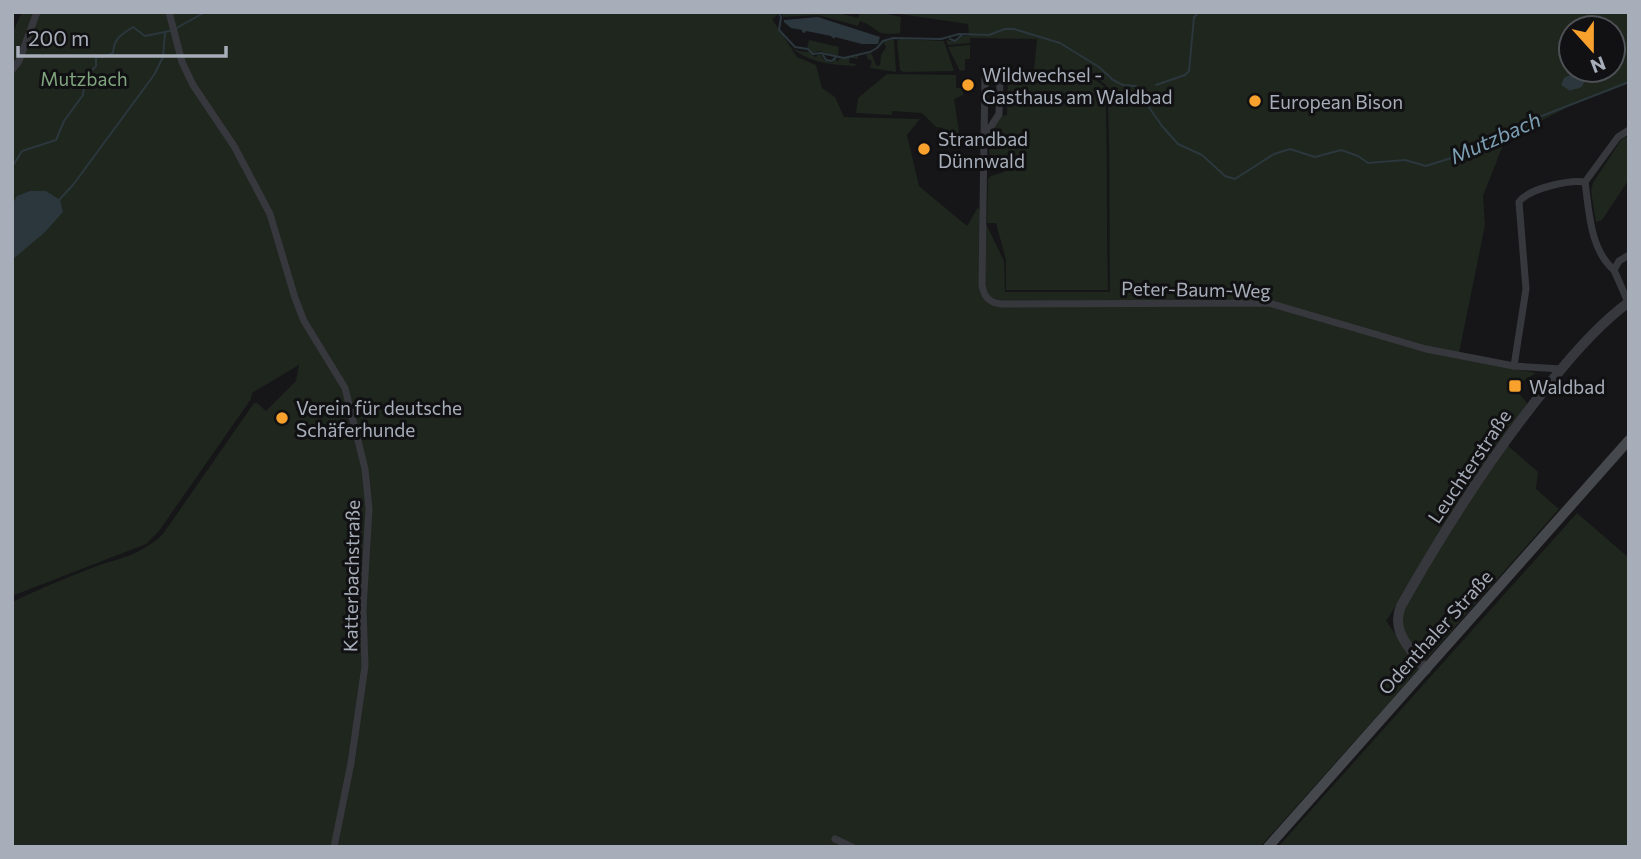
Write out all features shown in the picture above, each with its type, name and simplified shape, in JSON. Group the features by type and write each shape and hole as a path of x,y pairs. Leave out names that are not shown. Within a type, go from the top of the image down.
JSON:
{"main road":[{"name":"Odenthaler Straße","path":"1268,847 1629,440"}],"street":[{"path":"12,71 19,61 37,12"},
{"name":"Katterbachstraße","path":"169,15 181,62 193,85 234,146 270,214 304,321 345,388 365,469 369,509 363,609 365,666 351,763 334,847"},
{"name":"Peter-Baum-Weg","path":"984,137 999,114 1000,79 995,74 989,74 985,78 984,137 982,285 986,297 992,302 1269,303 1426,349 1514,366 1561,369"},
{"path":"1628,302 1592,231 1586,182 1618,137 1629,130"},
{"path":"1514,366 1526,289 1519,202 1530,192 1576,181 1586,182"},
{"path":"1614,270 1619,261 1629,255"},
{"name":"Leuchterstraße","path":"1426,670 1399,632 1396,623 1401,606 1502,446 1561,369 1604,322 1628,302"},
{"path":"835,839 852,847"}],"green space":[{"path":"22,12 782,12 772,19 797,57 816,65 822,88 835,97 844,117 920,119 907,135 919,186 967,226 978,207 1004,261 1005,292 1110,292 1107,86 1087,70 1034,70 1037,39 970,38 970,43 948,45 946,40 955,42 963,36 969,36 968,24 886,12 1629,12 1627,84 1627,14 1557,14 1557,84 1626,84 1577,102 1505,140 1483,196 1485,225 1458,358 1536,373 1513,387 1528,404 1386,621 1420,668 1260,847 12,847 12,602 136,552 154,542 163,534 254,403 266,411 296,381 299,365 252,393 251,399 159,531 146,544 12,596 12,34"},
{"path":"785,12 843,12 858,18 860,12 879,12 901,17 900,33 880,33 860,21 858,26 818,15 783,17"},
{"path":"894,39 896,72 870,68 872,61 866,55 871,53 877,66 880,65 881,55 886,47 883,42"},
{"path":"809,40 839,47 838,56 819,51 814,53 807,47"},
{"path":"897,41 944,41 954,71 900,70"},
{"path":"970,45 970,59 965,59 965,70 960,71 948,47"},
{"path":"791,47 810,52 815,57 820,54 825,61 833,63 835,58 838,62 839,59 858,56 858,59 850,58 849,63 856,64 855,66 830,64 805,57"},
{"path":"1086,73 1105,87 1108,290 1006,290 1006,260 996,223 987,223 988,179 1004,172 1003,165 989,159 990,133 1001,116 1007,115 1008,74"},
{"path":"887,74 956,75 956,88 963,88 963,95 954,99 961,145 943,141 943,128 936,127 922,113 856,113 858,98"},
{"path":"1629,135 1629,179 1602,220 1596,222 1591,191 1593,183 1621,140"},
{"path":"1506,444 1538,472 1536,489 1559,509 1424,662 1403,632 1402,612 1423,574"},
{"path":"1577,513 1629,558 1629,847 1278,847"}],"shaded area":[{"path":"818,17 880,37 878,44 862,44 806,31 805,33 784,22"},
{"path":"1583,84 1581,88 1570,91 1561,85"},
{"path":"30,191 46,191 60,200 63,212 44,233 12,260 12,205 17,196"}],"waterway":[{"name":"Mutzbach","path":"175,29 205,12"},
{"name":"Mutzbach","path":"779,12 779,30 795,47 808,49 813,54 844,58 870,52 883,41 893,38 941,39 959,34 989,35 1005,29 1014,29 1060,43 1099,67 1113,80 1123,85 1136,86 1142,91 1146,103 1162,126 1178,144 1202,155 1225,176 1235,179 1274,154 1290,149 1315,157 1341,150 1368,163 1405,160 1426,166 1470,152 1534,119 1629,82"},
{"path":"1156,85 1185,75 1189,71 1194,17 1199,12"},
{"name":"Mutzbach","path":"12,167 22,151 56,140 64,121 83,95 85,78 96,66 96,57 113,53 117,40 133,27 145,36 170,31"},
{"path":"59,200 154,75 163,57 165,33"},
{"name":"Mutzbach","path":"950,39 955,41 962,35"},
{"name":"Mutzbach","path":"823,55 826,60 832,61 836,57"}],"place":[{"name":"Wildwechsel - Gasthaus am Waldbad","path":"968,85"},
{"name":"European Bison","path":"1255,101"},
{"name":"Strandbad Dünnwald","path":"924,149"},
{"name":"Waldbad","path":"1515,386"},
{"name":"Verein für deutsche Schäferhunde","path":"282,418"}]}
